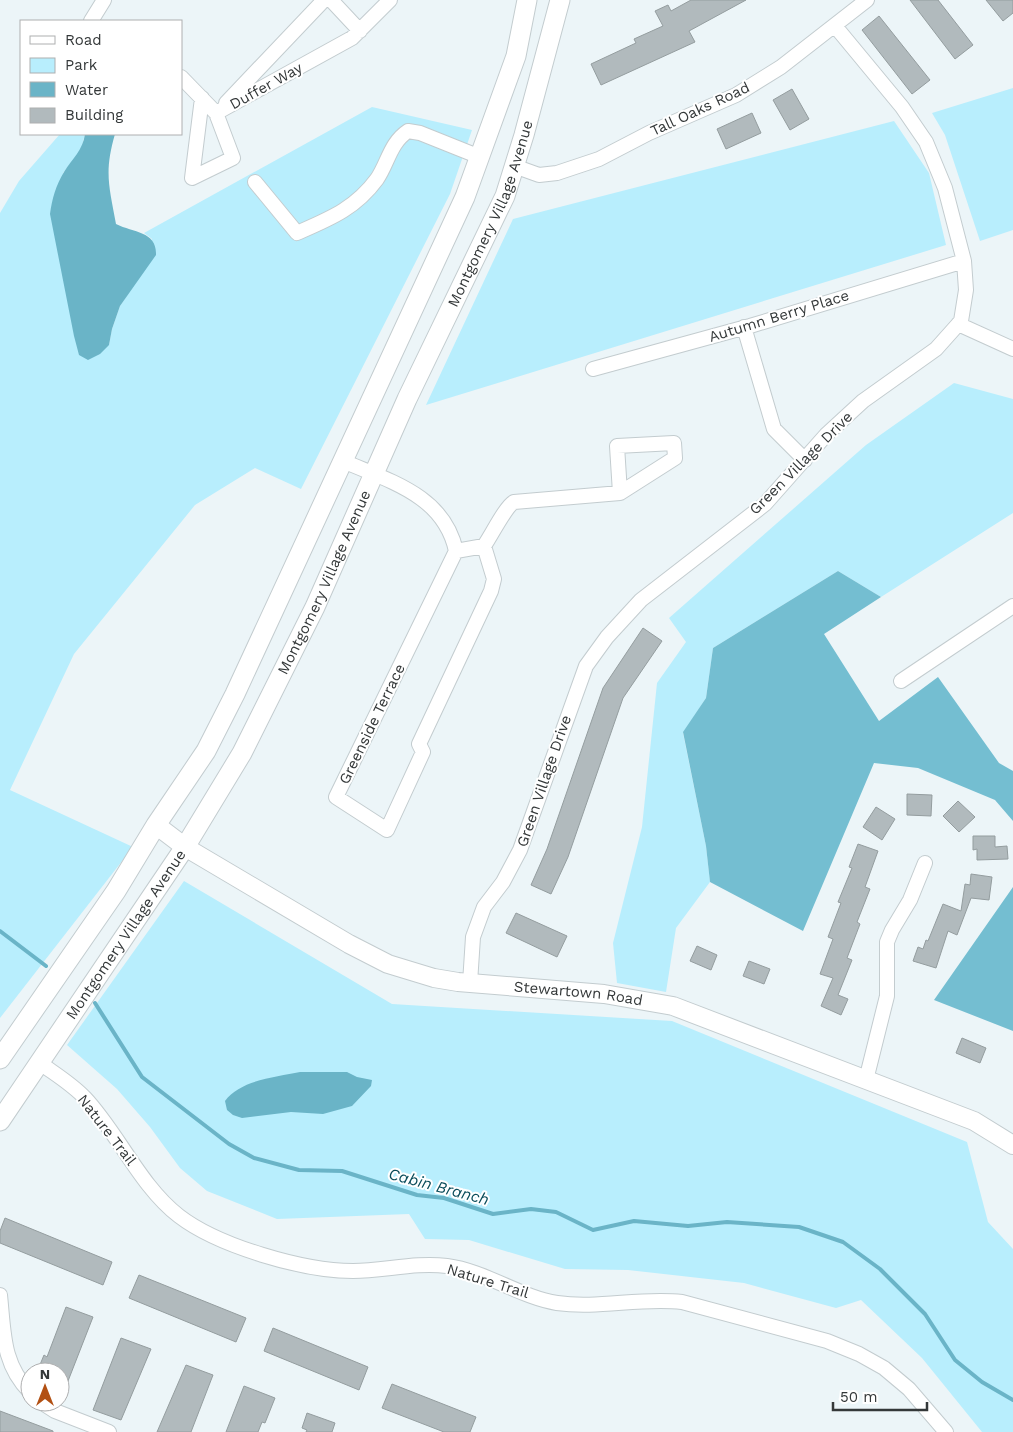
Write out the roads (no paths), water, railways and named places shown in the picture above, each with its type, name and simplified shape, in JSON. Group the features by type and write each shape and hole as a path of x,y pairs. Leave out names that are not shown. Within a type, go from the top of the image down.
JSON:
{"main road":[{"name":"Montgomery Village Avenue","path":"0,1059 116,891 156,825 210,743 235,694 465,197 516,56 527,0"},
{"name":"Montgomery Village Avenue","path":"0,1122 186,847 247,744 315,607 406,399 505,196 560,0"}],"street":[{"path":"92,20 104,0"},
{"name":"Duffer Way","path":"216,113 324,0"},
{"path":"332,0 360,31"},
{"name":"Duffer Way","path":"216,113 352,38 390,0"},
{"name":"Tall Oaks Road","path":"514,166 539,175 557,173 599,159 649,133 736,95 782,67 867,0"},
{"name":"Green Village Drive","path":"470,983 473,937 484,907 503,882 520,850 586,666 607,637 641,600 764,504 826,435 863,401 936,349 961,321 966,290 964,261 945,188 926,142 902,108 835,26"},
{"path":"182,78 202,98 216,113 233,158 192,178 202,98"},
{"path":"255,182 297,233 340,214 353,204 378,178 396,142 408,131 420,133 480,158"},
{"name":"Autumn Berry Place","path":"593,369 744,327 964,261"},
{"path":"958,324 1013,349"},
{"path":"744,327 774,428 805,460"},
{"path":"343,460 413,492 433,506 439,512 453,535 456,551 484,546 502,520 508,505 514,502 620,493 675,458 674,442 617,446 620,493"},
{"name":"Greenside Terrace","path":"456,551 336,797 387,830 423,752 419,744 491,591 494,578 484,546"},
{"path":"901,681 1013,606"},
{"name":"Stewartown Road","path":"156,825 186,847 349,944 388,964 434,978 470,983 604,994 673,1006 974,1121 1013,1145"},
{"path":"866,1080 887,996 887,942 910,900 925,863"},
{"name":"Nature Trail","path":"40,1063 86,1099 159,1197 179,1216 225,1241 305,1267 353,1271 419,1265 448,1266 555,1302 580,1305 663,1300 682,1302 827,1341 859,1354 884,1368 909,1389 946,1432"},
{"path":"0,1295 9,1363 20,1381"},
{"path":"58,1412 109,1432"}],"water":[{"path":"85,135 115,135 110,159 109,179 116,224 149,237 153,241 156,255 120,306 109,345 100,354 88,360 79,355 74,336 50,214 59,182 80,150"},
{"path":"300,1072 347,1072 357,1077 372,1080 371,1086 352,1106 323,1114 291,1112 242,1118 233,1115 227,1110 225,1101 240,1088 259,1080"}],"waterway":[{"name":"Cabin Branch","path":"0,931 46,966"},
{"name":"Cabin Branch","path":"95,1003 142,1077 229,1144 254,1158 299,1170 342,1171 417,1195 444,1198 493,1214 531,1209 556,1212 593,1230 634,1221 688,1226 727,1222 799,1227 843,1242 880,1269 925,1314 955,1360 982,1382 1013,1400"}]}
